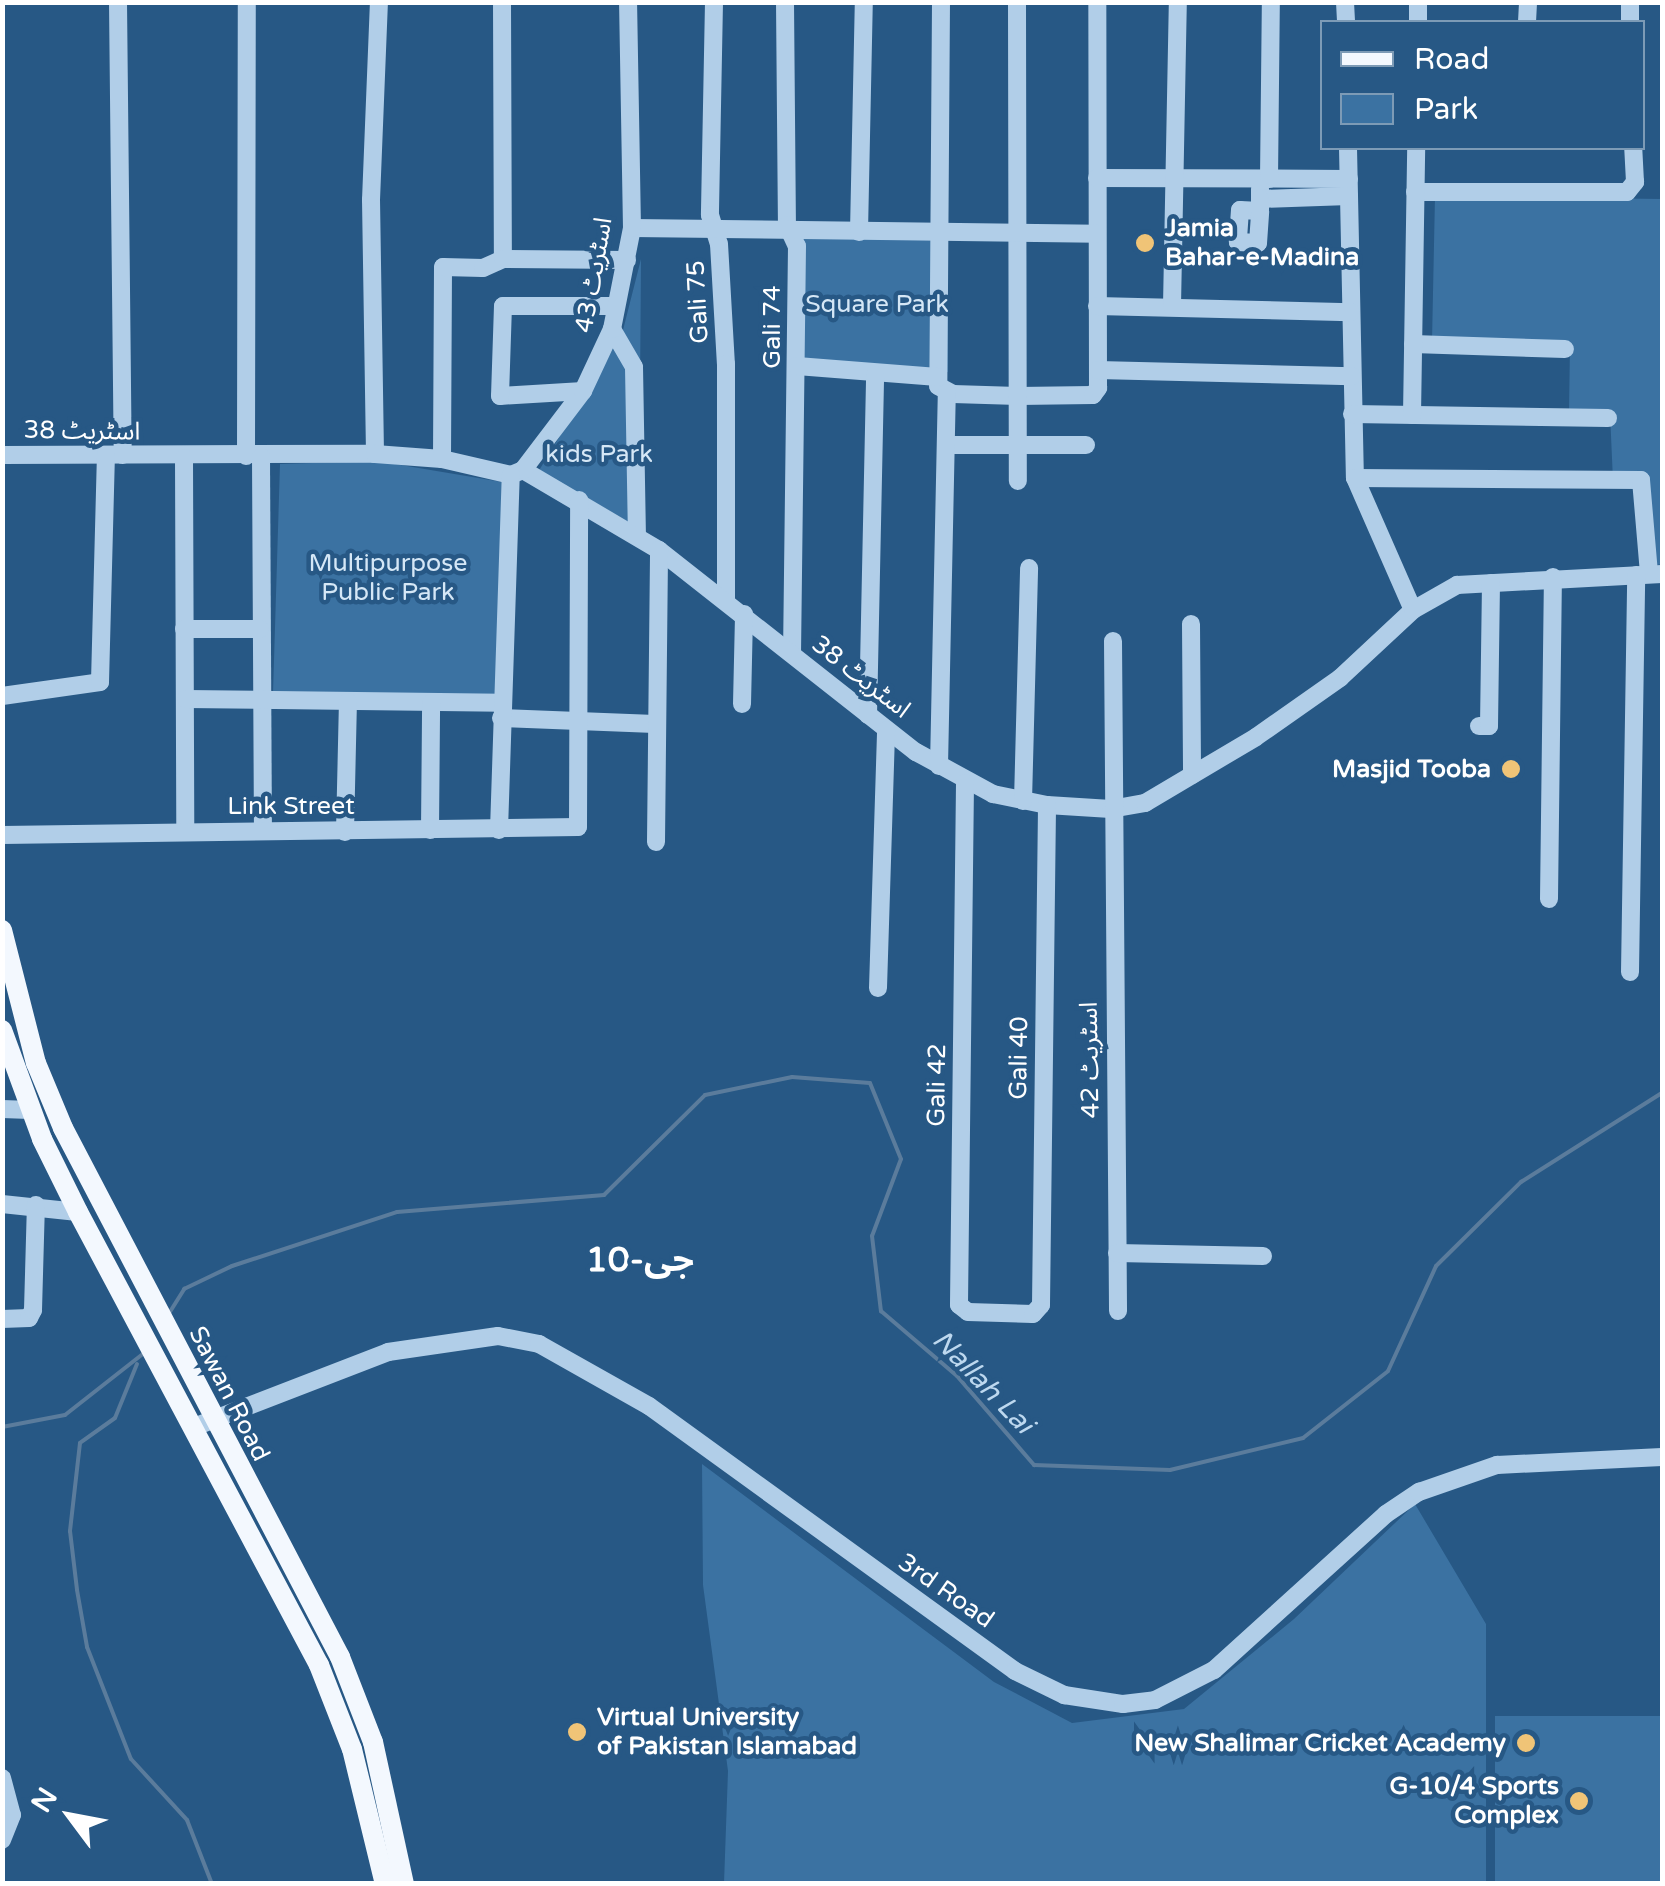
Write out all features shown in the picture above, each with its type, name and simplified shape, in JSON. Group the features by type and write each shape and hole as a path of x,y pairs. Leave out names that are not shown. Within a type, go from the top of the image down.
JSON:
{"main road":[{"name":"Sawan Road","path":"2,930 36,1062 319,1665 352,1749 385,1884"},
{"name":"Sawan Road","path":"2,1030 30,1110 78,1212 340,1657 373,1742 404,1884"}],"street":[{"path":"2,696 100,682 115,456 118,2"},
{"path":"248,2 263,832"},
{"path":"375,454 371,200 378,2"},
{"path":"502,2 503,259"},
{"name":"اسٹریٹ 43","path":"517,472 583,391 612,329 632,228 628,2"},
{"name":"Gali 75","path":"714,2 710,228 719,244 726,364 726,600"},
{"name":"Gali 74","path":"785,2 787,226 797,246 792,654"},
{"path":"860,232 864,2"},
{"path":"939,766 946,445 941,387 939,231 941,2"},
{"path":"1017,2 1018,481"},
{"path":"797,366 1018,396 1097,393 1097,2"},
{"path":"1172,306 1178,2"},
{"path":"1270,2 1265,178 1260,205 1349,188"},
{"path":"1348,150 1355,478 1414,610"},
{"path":"1412,415 1416,150"},
{"path":"1415,192 1632,188 1633,150"},
{"path":"1097,178 1265,178 1349,188"},
{"path":"632,228 787,226 860,232 1097,234"},
{"path":"442,459 443,266 483,268 503,259 627,260"},
{"path":"583,391 500,396 503,306 616,306"},
{"path":"1097,306 1351,312"},
{"path":"612,329 634,367 637,535"},
{"path":"1413,344 1565,349"},
{"path":"1098,370 1352,376"},
{"path":"868,715 874,375"},
{"path":"1352,414 1608,418"},
{"path":"946,445 1086,445"},
{"name":"اسٹریٹ 38","path":"2,455 184,458 375,454 442,459 517,472 578,500 659,550 886,730 965,783 1047,805 1111,809 1145,803 1340,678 1414,610 1457,584 1649,574"},
{"path":"184,458 185,830"},
{"path":"499,830 501,711 517,472"},
{"path":"1355,478 1641,480 1649,574 1630,972"},
{"path":"578,500 579,722"},
{"path":"656,842 654,724 659,550"},
{"path":"1023,801 1030,568"},
{"path":"1550,899 1553,577"},
{"path":"1478,726 1489,726 1491,582"},
{"path":"742,704 744,614"},
{"path":"1190,624 1192,775"},
{"path":"184,629 260,629"},
{"name":"اسٹریٹ 42","path":"1113,641 1111,809 1118,1311"},
{"path":"186,700 431,703 579,722 654,724"},
{"path":"345,832 348,702"},
{"path":"430,830 431,703"},
{"name":"Link Street","path":"2,835 578,827 579,722"},
{"path":"878,988 886,730"},
{"name":"Gali 42","path":"965,783 960,1305 968,1312 1039,1312"},
{"name":"Gali 40","path":"1039,1312 1047,805"},
{"path":"2,1109 30,1110"},
{"path":"2,1204 78,1212"},
{"path":"2,1320 29,1318 33,1310 36,1205"},
{"path":"1117,1253 1263,1256"},
{"name":"3rd Road","path":"203,1422 425,1343 498,1336 540,1344 648,1406 1015,1671 1064,1696 1124,1704 1155,1700 1214,1670 1386,1514 1419,1492 1483,1469 1535,1459 1662,1457"},
{"path":"2,1778 12,1815 2,1840"}],"green space":[{"path":"1435,196 1662,199 1662,564 1648,567 1643,481 1613,481 1610,413 1569,412 1570,345 1432,341"},
{"name":"Square Park","path":"804,236 948,236 948,372 804,372"},
{"name":"kids Park","path":"641,259 639,528 579,493 535,477 622,334"},
{"name":"Multipurpose Public Park","path":"377,461 502,482 497,696 273,693 280,464"},
{"path":"702,1464 994,1682 1072,1723 1184,1709 1294,1619 1415,1504 1486,1624 1486,1883 724,1883 728,1771 703,1585"},
{"name":"G-10/4 Sports Complex","path":"1495,1716 1662,1716 1662,1883 1495,1883"}],"waterway":[{"name":"Nallah Lai","path":"168,1315 184,1289 232,1266 397,1212 604,1195 705,1095 792,1077 870,1083 901,1159 872,1236 881,1311 957,1376 1034,1465 1170,1470 1303,1438 1388,1371 1436,1266 1521,1182 1662,1093"},
{"path":"2,1427 65,1415 144,1353"},
{"path":"137,1364 115,1418 80,1443 70,1531 77,1590 87,1647 131,1759 187,1820 212,1884"}],"place":[{"name":"Jamia Bahar-e-Madina","path":"1145,243"},
{"name":"Masjid Tooba","path":"1511,769"},
{"name":"Virtual University of Pakistan Islamabad","path":"577,1732"},
{"name":"New Shalimar Cricket Academy","path":"1526,1743"},
{"name":"G-10/4 Sports Complex","path":"1579,1801"}],"district":[{"name":"جی-10","path":"640,1260"}]}
